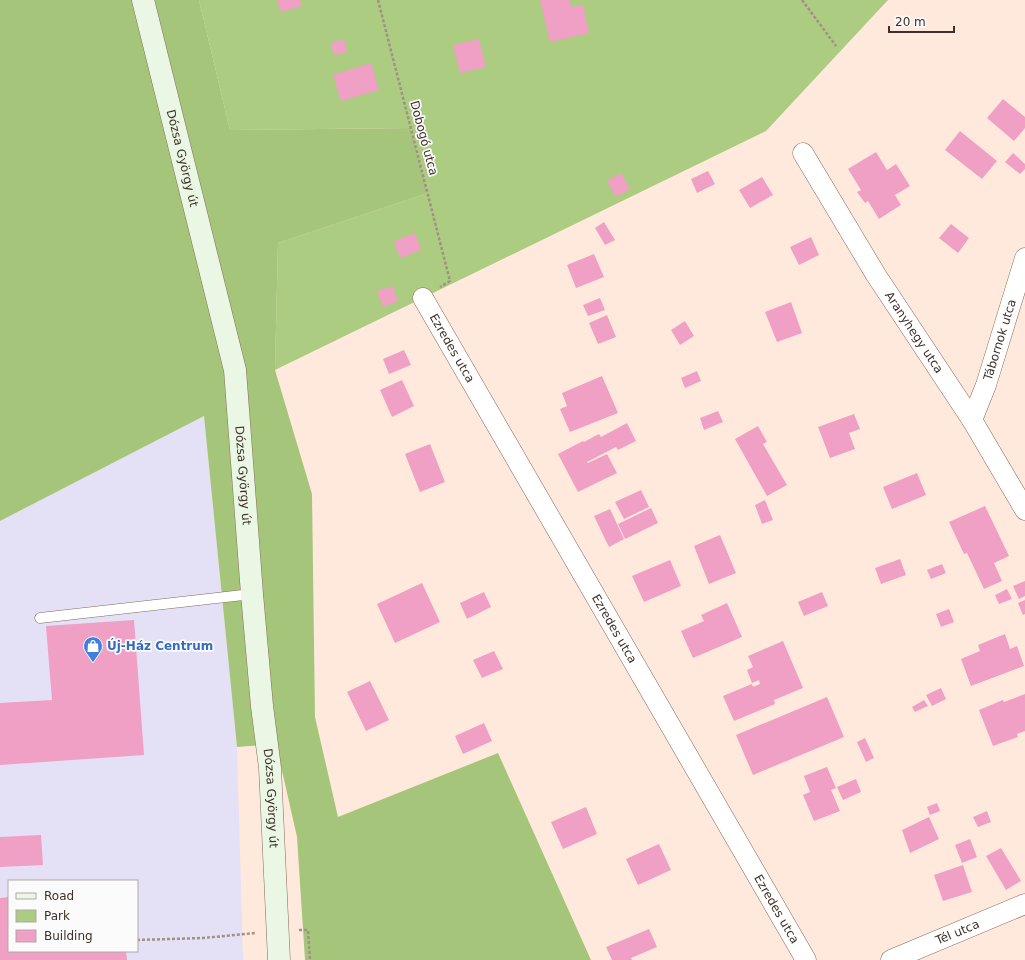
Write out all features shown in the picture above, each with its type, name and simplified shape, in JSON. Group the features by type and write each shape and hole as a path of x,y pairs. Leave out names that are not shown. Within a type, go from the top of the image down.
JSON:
{"main road":[{"name":"Dózsa György út","path":"143,0 235,370 252,594 262,706 270,768 279,960"}],"street":[{"name":"Aranyhegy utca","path":"803,153 876,274 972,420 1025,510"},
{"name":"Tábornok utca","path":"972,420 986,385 1025,258"},
{"name":"Ezredes utca","path":"423,298 806,960"},
{"name":"Tél utca","path":"891,960 1025,904"}],"lane":[{"path":"40,618 252,594"}],"path":[{"name":"Dobogó utca","path":"378,0 450,281"},
{"path":"802,0 836,46"},
{"path":"138,940 203,938"}],"shaded area":[{"path":"204,416 237,747 243,960 0,960 0,521"}],"green space":[{"path":"0,0 199,0 230,130 411,128 428,193 278,243 275,370 312,494 315,717 338,817 498,753 591,960 305,960 297,837 276,744 237,747 204,416 0,521"},
{"path":"199,0 888,0 766,131 275,370 278,243 428,193 411,128 230,130"}],"building":[{"path":"277,0 300,0 302,6 281,12"},
{"path":"540,0 570,0 571,7 583,5 589,33 550,42"},
{"path":"344,39 347,52 334,55 331,43"},
{"path":"479,39 486,67 460,73 453,45"},
{"path":"371,63 379,90 341,101 333,75"},
{"path":"1003,99 1025,117 1025,128 1014,141 987,118"},
{"path":"960,131 997,161 982,179 945,150"},
{"path":"876,152 887,170 896,164 910,186 895,195 901,205 879,219 868,201 865,203 857,192 861,190 848,169"},
{"path":"1013,153 1025,164 1025,169 1020,174 1005,162"},
{"path":"708,171 715,184 697,193 691,179"},
{"path":"621,173 630,189 616,197 607,181"},
{"path":"762,177 773,195 750,208 739,190"},
{"path":"604,222 615,240 605,245 595,228"},
{"path":"951,224 969,238 958,253 939,238"},
{"path":"415,233 421,250 400,258 394,241"},
{"path":"811,237 819,255 799,265 790,247"},
{"path":"594,254 604,277 576,288 567,265"},
{"path":"392,286 398,301 383,307 377,291"},
{"path":"600,298 605,310 588,316 583,305"},
{"path":"791,302 802,333 777,342 765,312"},
{"path":"607,315 616,337 598,344 589,323"},
{"path":"685,321 694,336 680,345 671,330"},
{"path":"404,350 411,365 389,374 383,359"},
{"path":"697,371 701,381 685,388 681,378"},
{"path":"602,376 618,413 570,432 560,409 567,406 562,393"},
{"path":"402,380 414,406 392,417 380,390"},
{"path":"718,411 723,422 704,430 700,418"},
{"path":"854,414 860,429 849,433 855,449 830,458 818,427"},
{"path":"627,423 636,441 618,450 616,447 587,462 588,463 607,454 617,473 578,492 558,454 599,434 601,437"},
{"path":"758,426 767,442 763,444 787,485 767,496 735,439"},
{"path":"430,444 445,482 420,492 405,454"},
{"path":"917,473 926,495 892,509 883,487"},
{"path":"641,490 649,507 624,519 615,502"},
{"path":"765,500 773,520 762,524 755,505"},
{"path":"985,506 1009,556 994,563 1002,581 984,589 967,553 964,554 949,522"},
{"path":"651,508 658,523 625,539 618,524"},
{"path":"610,509 624,539 609,547 594,516"},
{"path":"720,535 736,573 709,584 694,546"},
{"path":"900,559 906,575 881,584 875,568"},
{"path":"670,560 681,586 644,602 632,576"},
{"path":"942,564 946,573 931,579 927,570"},
{"path":"1025,581 1025,596 1019,599 1013,586"},
{"path":"422,583 440,622 395,643 377,604"},
{"path":"1007,589 1012,599 999,604 995,595"},
{"path":"484,592 491,607 467,619 460,603"},
{"path":"822,592 828,606 804,616 798,602"},
{"path":"1025,600 1025,614 1023,615 1018,603"},
{"path":"727,603 742,637 693,658 681,631 704,621 701,615"},
{"path":"949,609 954,622 941,627 936,614"},
{"name":"Új-Ház Centrum","path":"134,620 144,755 0,765 0,703 52,700 46,626"},
{"path":"1005,634 1010,649 1017,646 1024,666 971,686 961,659 980,651 978,645"},
{"path":"783,641 803,688 774,700 775,704 734,721 723,696 752,684 753,687 760,684 759,680 752,683 747,670 753,667 748,656"},
{"path":"494,651 503,669 482,678 473,660"},
{"path":"370,681 389,720 366,731 347,692"},
{"path":"941,688 946,699 932,706 926,695"},
{"path":"1025,694 1025,731 1017,734 1018,737 993,746 979,710 1003,700 1004,702"},
{"path":"827,697 844,737 753,775 736,735"},
{"path":"924,700 928,706 915,712 912,707"},
{"path":"484,723 492,741 463,754 455,736"},
{"path":"865,738 874,758 866,762 857,742"},
{"path":"827,767 836,788 831,790 840,811 814,821 803,795 810,792 804,776"},
{"path":"856,779 861,792 843,800 837,787"},
{"path":"937,803 940,811 930,815 927,807"},
{"path":"586,807 597,834 563,849 551,822"},
{"path":"987,811 991,822 978,827 973,817"},
{"path":"929,817 939,839 910,853 902,830"},
{"path":"41,835 43,865 0,867 0,837"},
{"path":"970,839 977,857 962,863 955,845"},
{"path":"659,844 671,870 638,885 626,859"},
{"path":"1001,848 1021,881 1006,890 986,856"},
{"path":"963,865 972,892 943,901 934,875"},
{"path":"8,897 8,952 126,952 127,960 0,960 0,898"},
{"path":"649,929 657,947 631,958 632,960 612,960 606,947"}],"place":[{"name":"Új-Ház Centrum","path":"93,663"}]}
